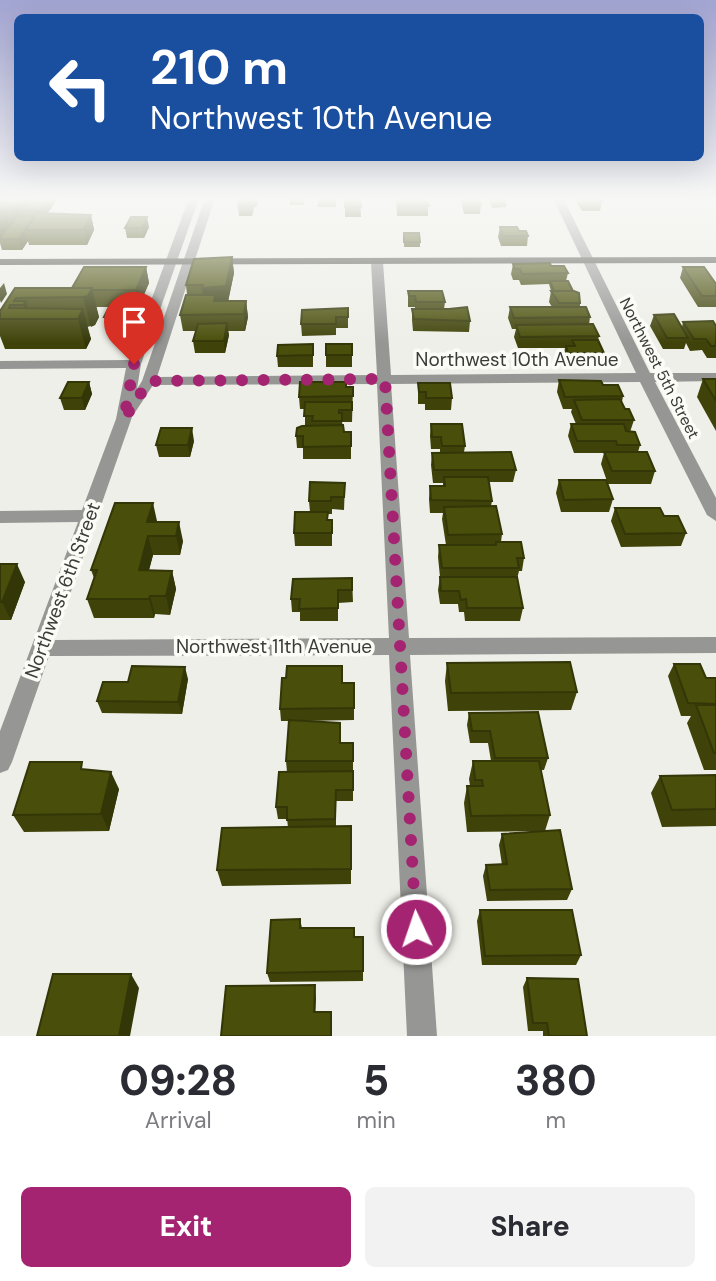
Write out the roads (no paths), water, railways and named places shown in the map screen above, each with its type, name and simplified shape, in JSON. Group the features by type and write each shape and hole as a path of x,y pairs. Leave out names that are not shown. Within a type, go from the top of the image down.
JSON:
{"main road":[{"path":"0,262 716,260"}],"street":[{"name":"Northwest 6th Street","path":"0,762 124,419 134,364 178,246"},
{"name":"Northwest 6th Street","path":"124,419 149,381 194,246"},
{"name":"Northwest 5th Street","path":"583,246 587,261 645,378 716,515"},
{"path":"377,262 422,1036"},
{"path":"0,365 134,364"},
{"name":"Northwest 10th Avenue","path":"149,381 716,377"},
{"path":"0,517 89,516"},
{"name":"Northwest 11th Avenue","path":"41,648 716,645"}]}
